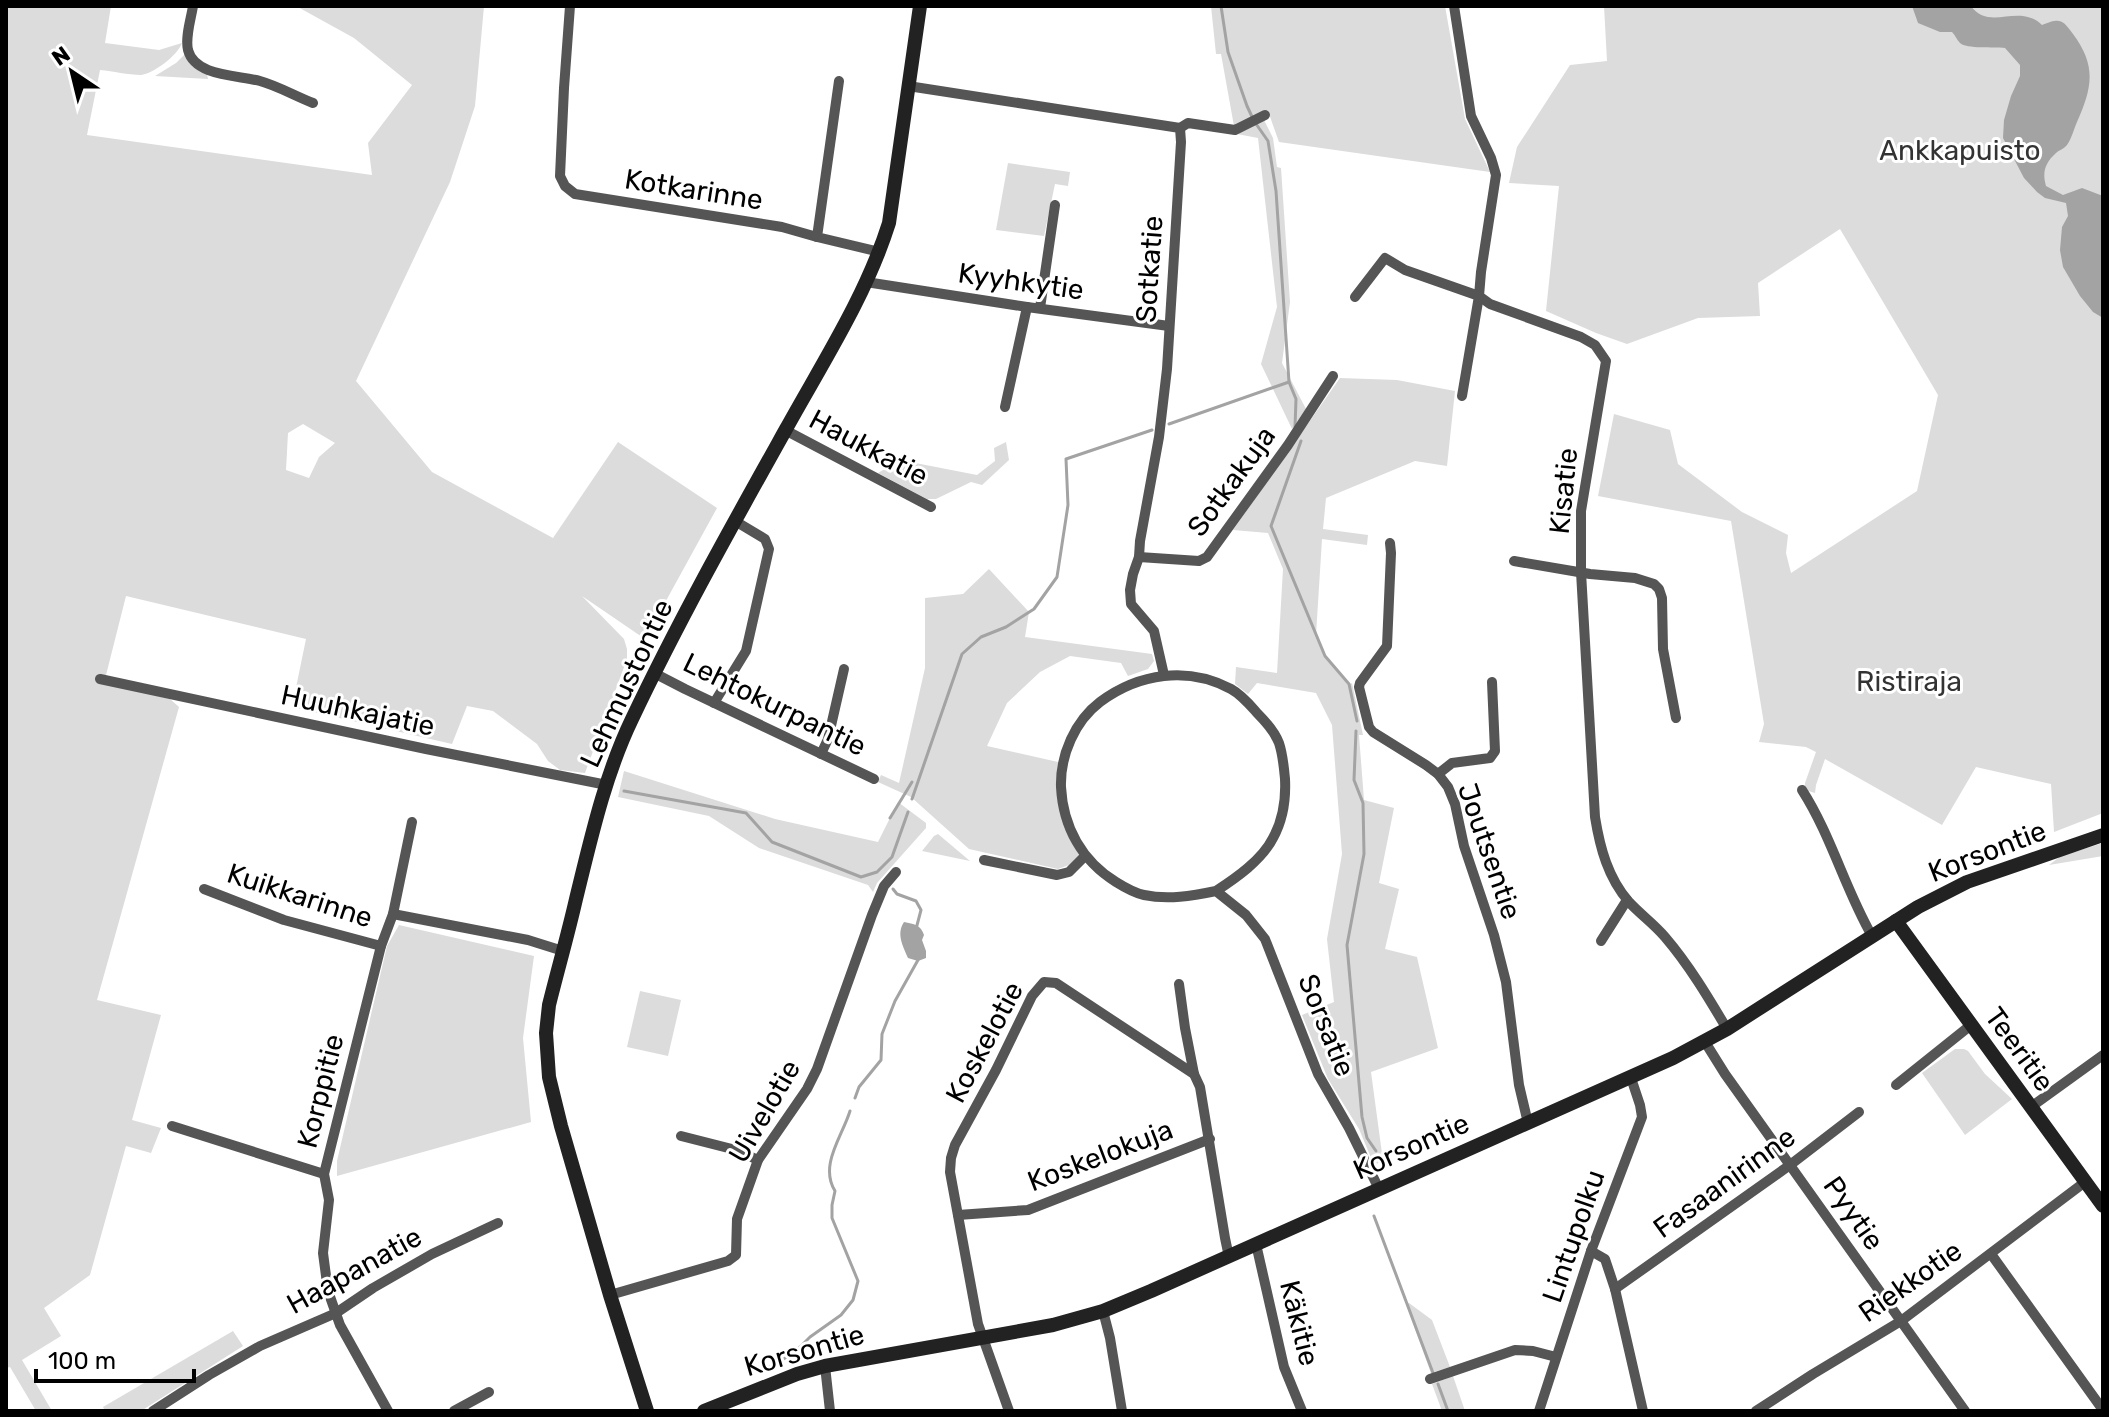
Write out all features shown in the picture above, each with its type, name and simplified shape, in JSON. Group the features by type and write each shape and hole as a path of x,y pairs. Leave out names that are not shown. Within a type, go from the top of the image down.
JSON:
{"main road":[{"name":"Lehmustontie","path":"647,1411 610,1295 549,1077 546,1033 549,1005 589,847 623,739 654,673 813,384 880,252 889,223 920,6"},
{"name":"Korsontie","path":"704,1411 825,1366 1053,1325 1103,1311 1631,1078 1727,1029 1918,907 1967,882 2103,835"},
{"name":"Teeritie","path":"1896,921 2103,1206"}],"street":[{"path":"193,6 187,47 191,57 202,66 220,75 259,81 313,103"},
{"name":"Kotkarinne","path":"570,6 560,176 565,186 575,194 782,227 880,252"},
{"path":"1454,6 1468,105 1496,175 1462,396"},
{"path":"817,237 839,81"},
{"path":"908,86 1180,128 1188,123 1235,130 1265,115"},
{"name":"Sotkatie","path":"1164,675 1154,631 1131,604 1130,590 1139,557 1167,369 1180,128"},
{"path":"1040,308 1055,205"},
{"path":"1355,297 1385,258 1405,270 1479,296"},
{"name":"Kyyhkytie","path":"866,282 1169,326"},
{"name":"Kisatie","path":"1479,296 1490,304 1581,337 1595,345 1606,361 1581,511 1581,572 1595,817 1600,848 1609,871 1627,900 1683,960 1727,1029"},
{"path":"1005,407 1027,307"},
{"name":"Sotkakuja","path":"1139,557 1199,561 1207,557 1288,445 1333,376"},
{"name":"Haukkatie","path":"785,430 931,507"},
{"path":"714,703 746,651 769,549 765,539 735,521"},
{"name":"Joutsentie","path":"1390,543 1387,646 1360,683 1366,719 1373,732 1438,774 1455,804 1464,846 1506,982 1519,1085 1528,1123"},
{"path":"1514,561 1635,578 1654,584 1662,598 1663,649 1676,718"},
{"path":"821,754 828,739 844,669"},
{"name":"Lehtokurpantie","path":"654,673 874,779"},
{"path":"1164,675 1206,679 1233,690 1248,702 1278,742 1286,787 1283,812 1265,851 1216,891 1186,897 1142,894 1101,872 1085,856 1062,808 1061,777 1065,752 1075,731 1093,707 1111,693 1136,681 1164,675"},
{"name":"Huuhkajatie","path":"100,679 607,785"},
{"path":"1438,774 1452,763 1490,758 1495,751 1492,682"},
{"path":"1802,790 1814,808 1872,936"},
{"name":"Korppitie","path":"388,1411 340,1325 324,1275 323,1253 329,1200 324,1174 381,946 393,914 412,822"},
{"path":"984,860 1057,875 1069,872 1085,856"},
{"name":"Uivelotie","path":"610,1295 728,1261 736,1255 737,1219 758,1160 807,1089 817,1069 884,886 896,872"},
{"name":"Kuikkarinne","path":"204,889 284,920 381,946"},
{"name":"Sorsatie","path":"1216,891 1246,915 1265,939 1318,1074 1379,1189"},
{"path":"1601,941 1627,900"},
{"name":"Kuikkarinne","path":"393,914 528,940 563,951"},
{"name":"Koskelotie","path":"1009,1411 978,1324 950,1172 955,1145 1032,996 1044,982 1056,983 1194,1074"},
{"path":"1179,984 1194,1074 1200,1087 1210,1139 1229,1257"},
{"path":"1896,1085 1971,1025"},
{"name":"Pyytie","path":"1705,1042 1717,1064 1965,1411"},
{"path":"2031,1107 2103,1055"},
{"name":"Lintupolku","path":"1539,1411 1591,1251 1642,1117 1631,1078"},
{"name":"Fasaanirinne","path":"1615,1289 1859,1112"},
{"path":"172,1126 324,1174"},
{"path":"681,1136 736,1150 758,1160"},
{"name":"Koskelokuja","path":"958,1215 1028,1210 1210,1139"},
{"name":"Riekkotie","path":"1756,1411 1901,1321 2085,1182"},
{"name":"Haapanatie","path":"153,1411 260,1346 336,1313 432,1254 498,1223"},
{"name":"Käkitie","path":"1256,1244 1284,1367 1302,1411"},
{"path":"1591,1251 1605,1259 1615,1289 1643,1411"},
{"path":"1991,1254 2103,1410"},
{"path":"1103,1311 1122,1411"},
{"path":"1430,1379 1515,1350 1556,1357"},
{"path":"825,1366 830,1411"},
{"path":"454,1411 489,1392"}],"green space":[{"path":"6,6 111,6 105,43 159,50 182,43 170,58 146,74 100,70 87,135 372,175 368,143 412,85 354,38 296,6 484,6 475,106 450,182 356,381 432,472 553,538 618,442 717,508 645,639 582,596 624,639 627,649 627,659 585,773 560,770 548,761 537,744 493,711 467,706 452,744 292,707 306,639 126,596 104,683 170,699 179,707 97,1000 161,1015 132,1120 161,1128 151,1153 126,1146 90,1275 44,1308 61,1336 22,1360 52,1411 36,1411 10,1367 6,1368","holes":["303,424 335,443 319,457 309,478 286,470 288,433"]},
{"path":"1211,6 1445,6 1465,119 1490,172 1279,142 1268,111 1234,126 1221,54 1216,54"},
{"path":"1604,6 2103,6 2103,813 2054,832 2051,784 1976,767 1942,825 1825,759 1815,793 1805,790 1816,752 1806,747 1759,742 1764,724 1731,521 1598,496 1614,414 1670,430 1678,464 1742,512 1788,535 1786,553 1791,573 1917,491 1938,395 1840,229 1758,283 1760,316 1698,318 1627,344 1546,311 1559,186 1509,183 1517,147 1570,65 1607,61"},
{"path":"185,54 207,74 208,79 155,76 176,63"},
{"path":"1264,120 1273,138 1277,167 1281,168 1290,302 1282,363 1306,409 1292,429 1261,364 1277,307 1258,138 1237,134"},
{"path":"1008,163 1070,172 1068,186 1055,184 1044,236 996,230"},
{"path":"1340,378 1397,380 1455,391 1447,466 1415,461 1326,498 1323,529 1368,535 1367,545 1322,539 1316,635 1325,657 1349,685 1352,683 1363,735 1359,735 1364,800 1394,808 1379,883 1399,889 1385,949 1417,957 1438,1048 1371,1072 1383,1161 1374,1165 1359,1129 1328,1079 1302,1015 1334,1002 1327,939 1342,854 1332,725 1316,693 1257,683 1248,694 1235,684 1236,667 1277,673 1283,569 1268,533 1233,530"},
{"path":"1006,442 1009,460 982,485 971,482 936,499 927,499 878,473 900,460 977,475 995,461 994,448"},
{"path":"989,569 1029,612 1025,637 1152,654 1154,661 1148,669 1128,676 1121,663 1070,656 1040,672 1007,703 987,746 1058,762 1057,789 1061,811 1080,855 1069,865 1058,869 969,849 911,797 878,782 881,775 899,783 925,668 925,598 963,594"},
{"path":"624,771 775,819 878,842 898,802 926,823 926,828 877,883 873,892 868,885 759,848 709,816 618,797"},
{"path":"938,834 970,861 922,851"},
{"path":"2103,843 2103,856 2049,865 2061,856"},
{"path":"399,925 534,956 523,1038 531,1122 337,1176 337,1161 387,946"},
{"path":"640,991 681,1000 668,1056 627,1047"},
{"path":"1955,1049 1968,1051 1985,1074 2012,1099 1965,1135 1922,1073"},
{"path":"1409,1303 1432,1320 1450,1367 1431,1373 1406,1304"},
{"path":"233,1331 243,1346 141,1411 105,1411 103,1407"},
{"path":"1453,1376 1465,1411 1442,1411 1432,1384"}],"shaded area":[{"path":"1912,6 1971,6 1984,16 2023,16 2042,25 2060,21 2081,46 2089,67 2089,88 2068,143 2049,160 2044,176 2046,186 2063,195 2082,188 2103,196 2103,318 2093,312 2080,296 2063,267 2060,250 2062,227 2068,216 2066,203 2045,198 2037,192 2024,178 2003,138 2004,120 2020,76 2020,65 2005,48 1963,45 1952,32 1940,32 1918,23"},
{"path":"904,922 917,926 923,932 926,958 918,961 908,958 900,936"}],"waterway":[{"path":"1221,6 1228,52 1247,106 1268,141 1276,191 1289,382 1296,399 1295,427"},
{"path":"1169,424 1289,382"},
{"path":"912,799 962,654 981,637 1006,627 1034,609 1057,577 1068,505 1066,459 1152,430"},
{"path":"1301,441 1271,526 1325,656 1349,684 1357,721"},
{"path":"1356,731 1354,780 1363,803 1364,854 1347,945 1362,1117 1367,1138 1376,1151"},
{"path":"890,818 912,782"},
{"path":"624,791 746,813 772,842 861,877 877,872 892,857 908,812"},
{"path":"893,889 897,894 916,901 921,910 916,929"},
{"path":"855,1098 859,1087 881,1060 882,1034 895,1001 918,960"},
{"path":"762,1371 794,1353 841,1315 853,1300 858,1281 832,1218 835,1191 829,1171 850,1111"},
{"path":"1374,1216 1433,1373"},
{"path":"1438,1384 1448,1411"}],"park label":[{"name":"Ankkapuisto","path":"1960,150"},
{"name":"Ristiraja","path":"1909,681"}]}
